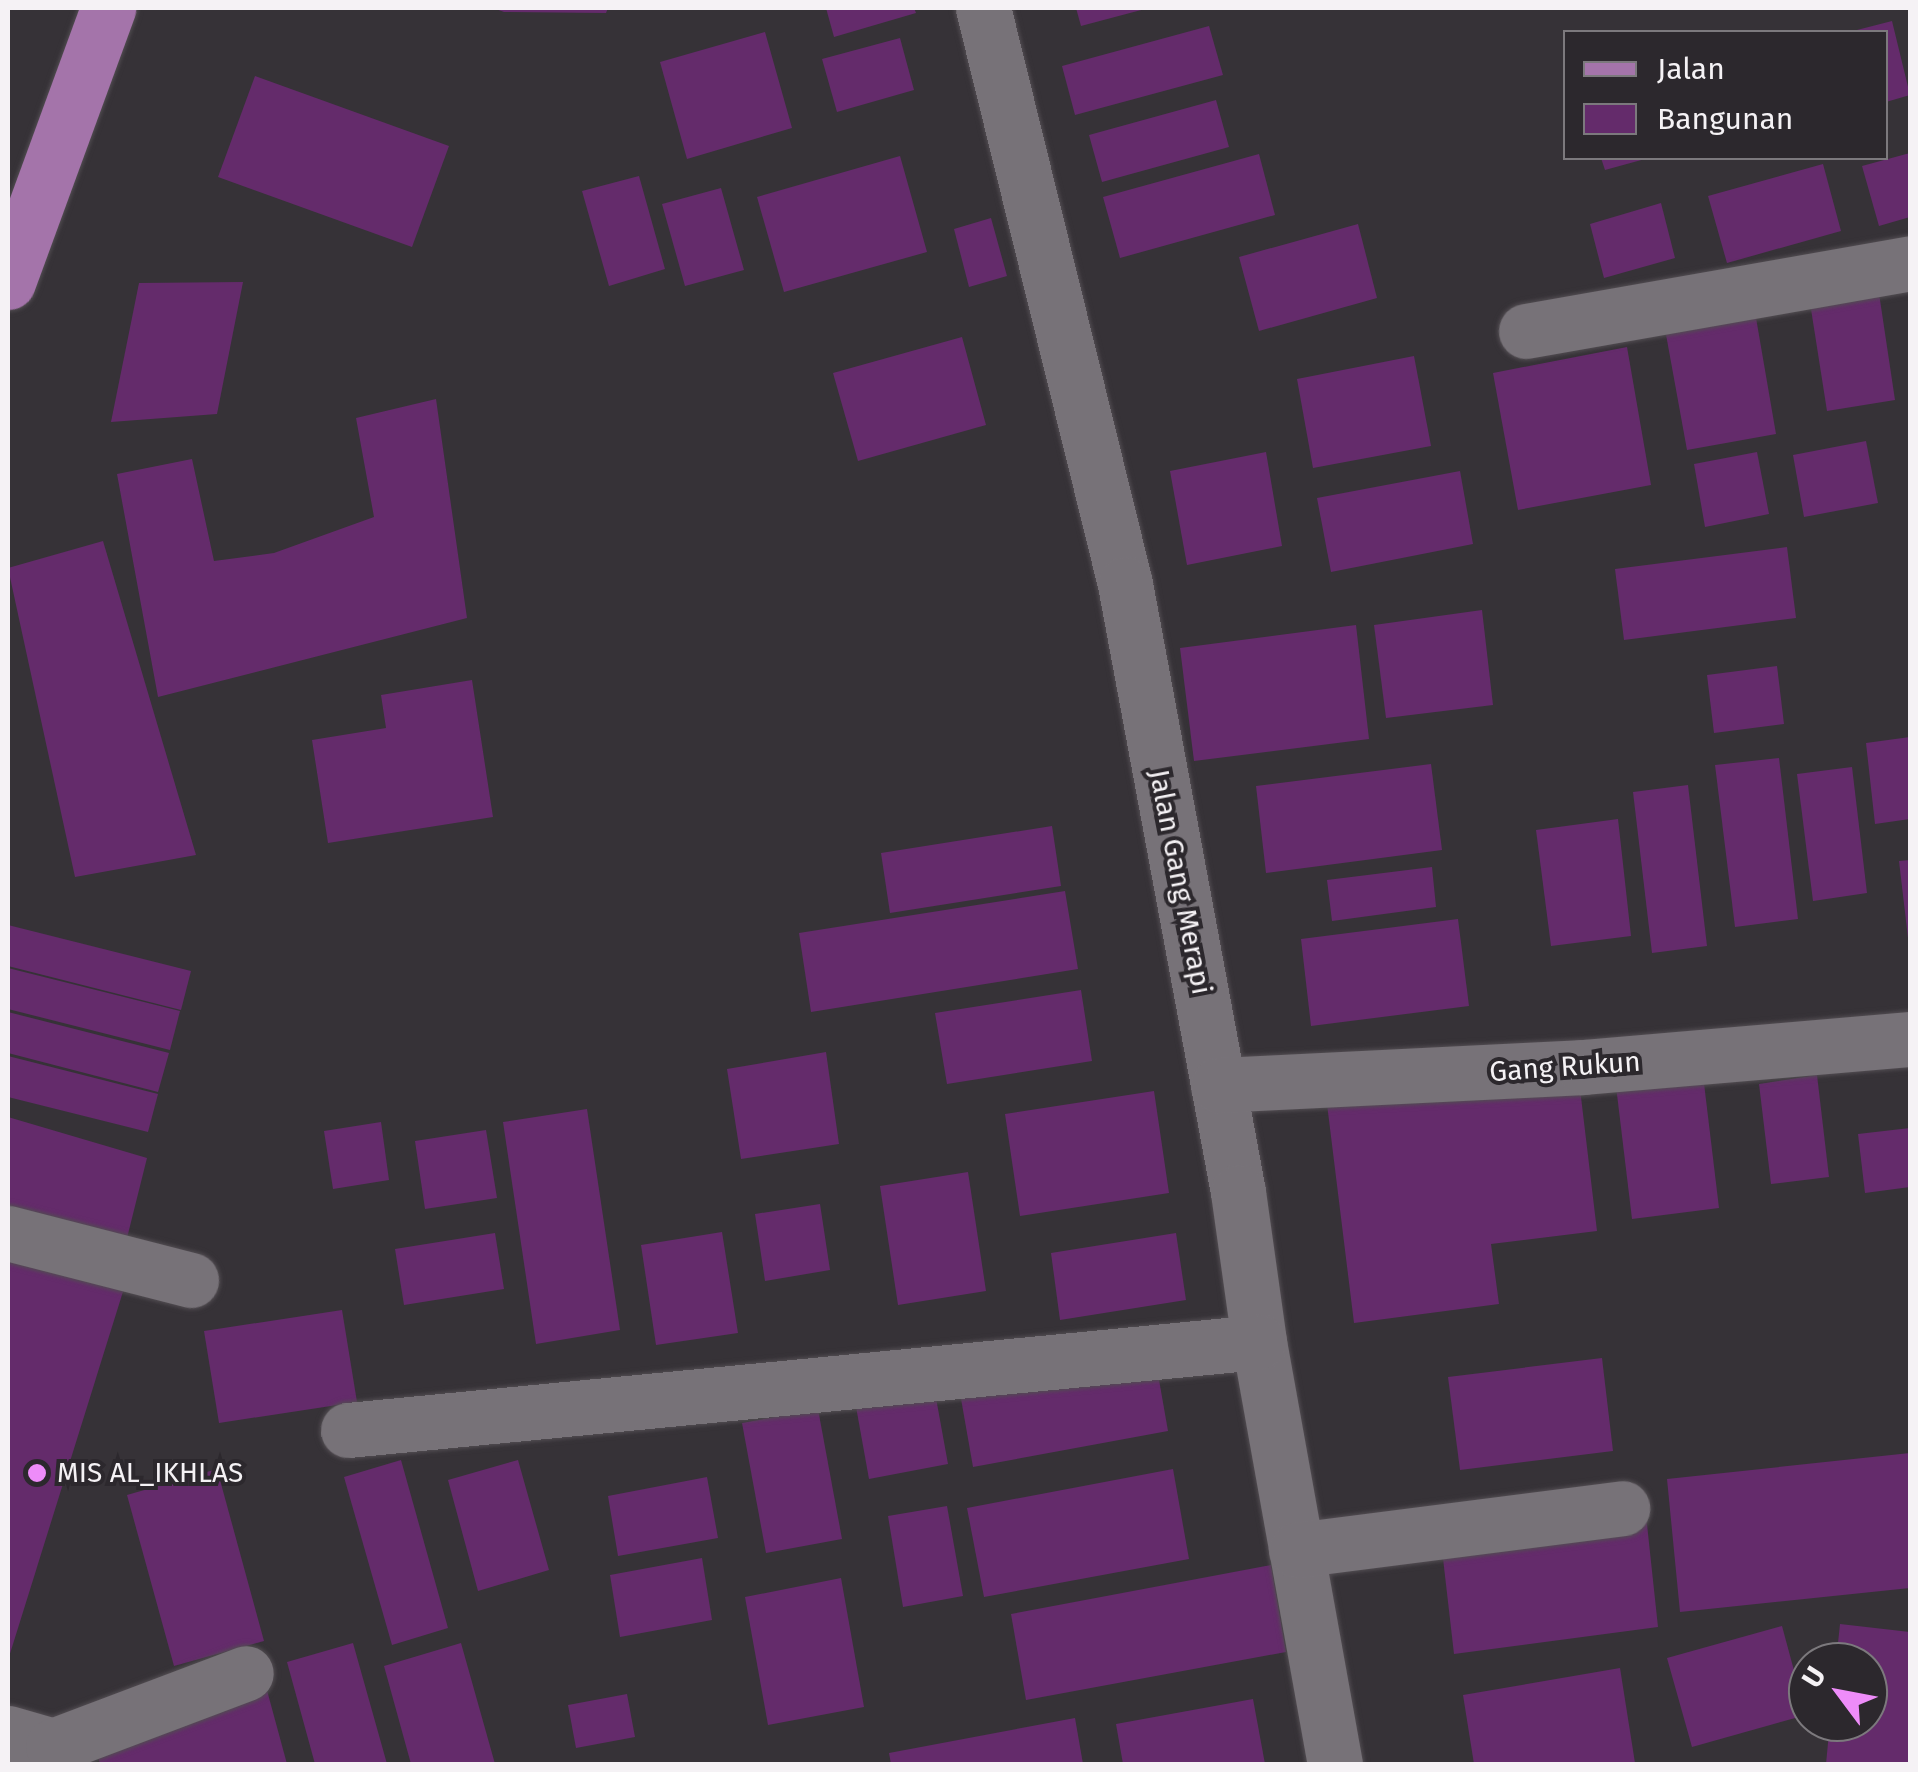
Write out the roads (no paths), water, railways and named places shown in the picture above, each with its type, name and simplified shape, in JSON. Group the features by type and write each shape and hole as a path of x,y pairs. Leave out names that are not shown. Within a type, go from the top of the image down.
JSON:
{"main road":[{"path":"8,282 108,8"}],"street":[{"name":"Jalan Gang Merapi","path":"983,8 1125,584 1218,1086 1258,1342 1335,1764"},
{"path":"1526,331 1910,262"},
{"name":"Gang Rukun","path":"1218,1086 1583,1067 1910,1039"},
{"path":"8,1233 191,1280"},
{"path":"348,1430 1258,1342"},
{"path":"1296,1550 1622,1508"},
{"path":"40,1748 246,1673"}],"place":[{"name":"MIS AL_IKHLAS","path":"37,1473"}]}
